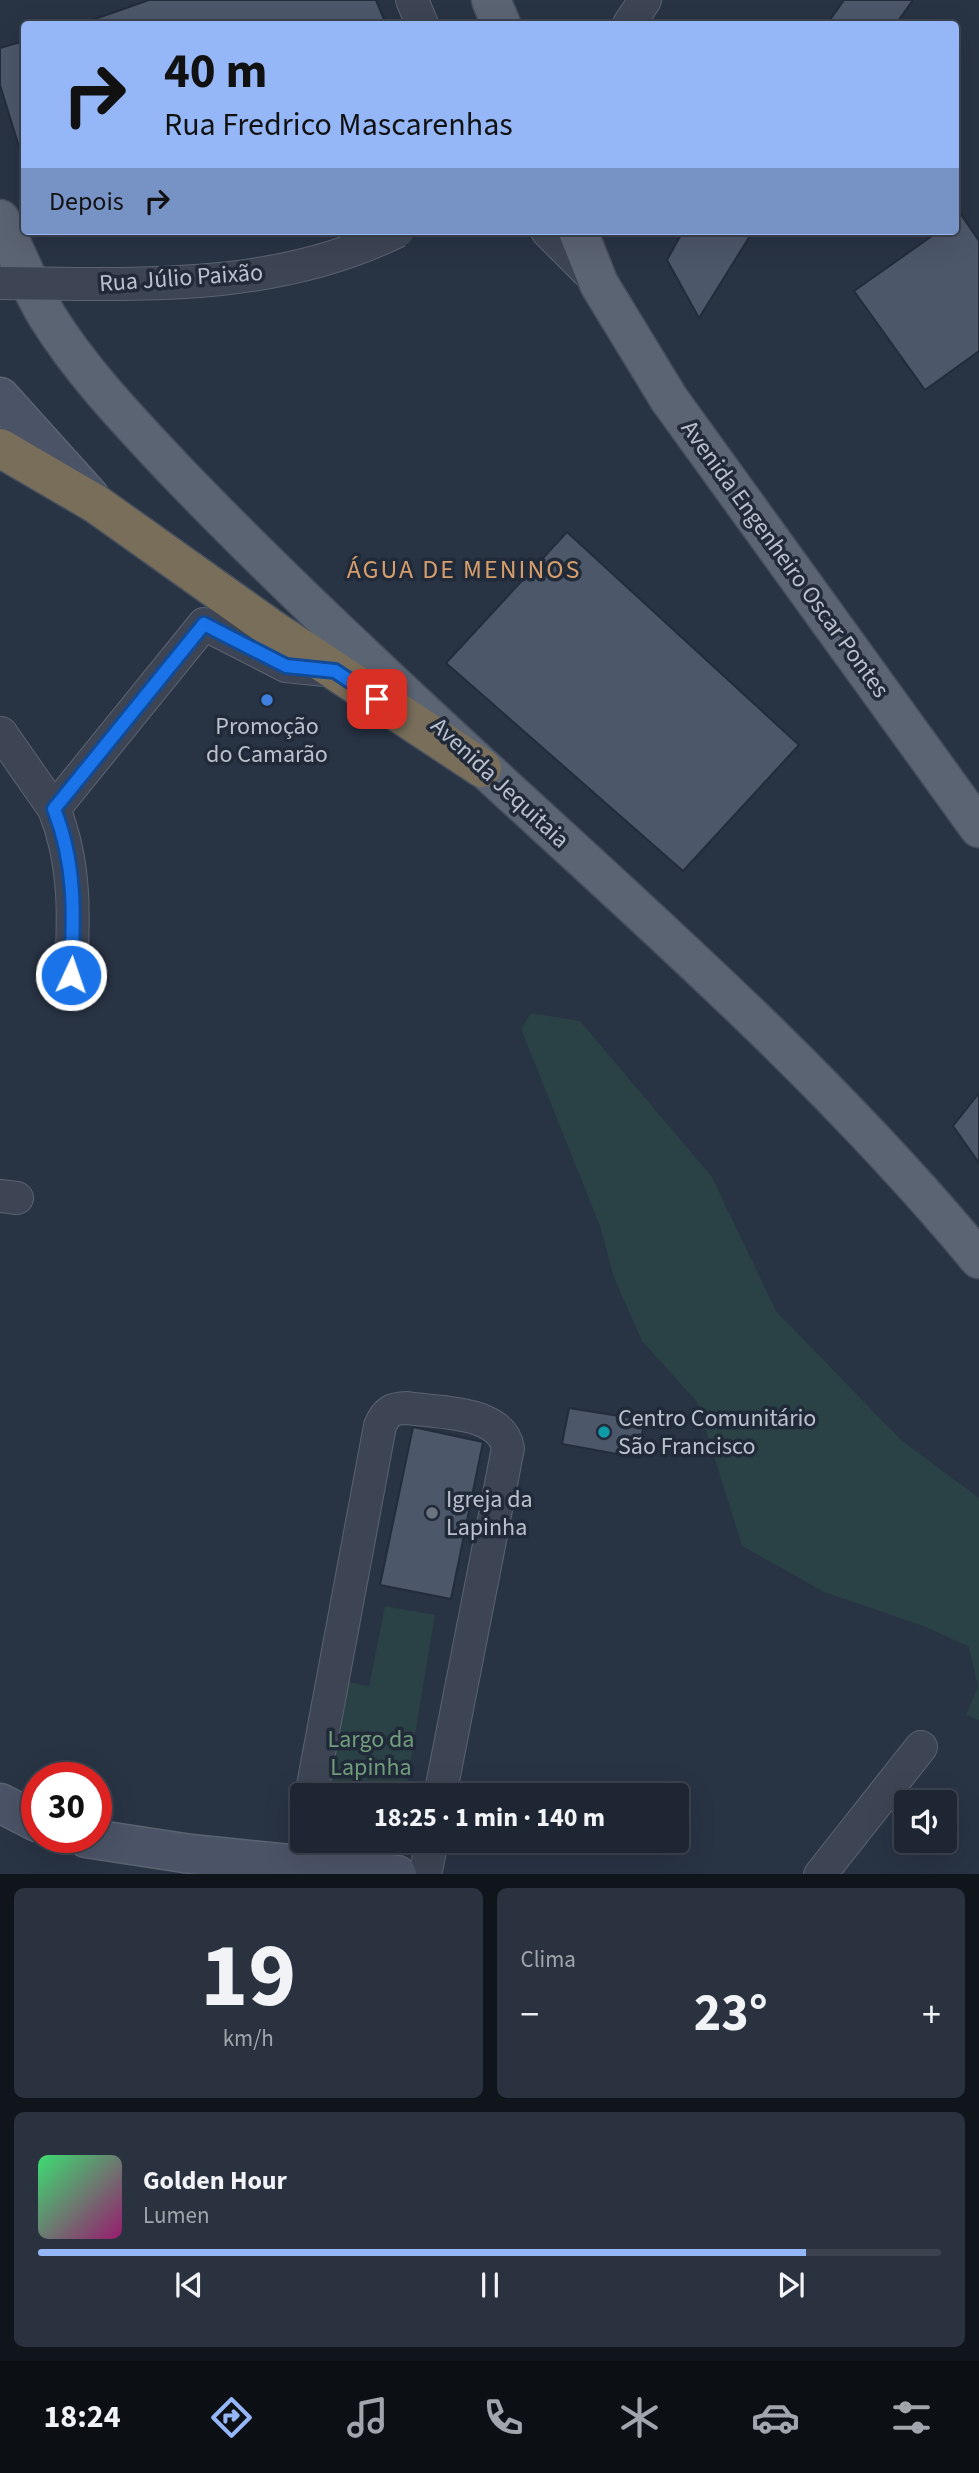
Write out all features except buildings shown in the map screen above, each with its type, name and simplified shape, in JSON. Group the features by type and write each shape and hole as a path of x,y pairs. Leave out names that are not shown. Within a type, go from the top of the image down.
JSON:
{"highway":[{"path":"0,447 96,504 335,671 482,768"}],"main road":[{"path":"491,0 499,21"},
{"name":"Avenida Jequitaia","path":"0,219 47,315 91,376 134,427 303,599 482,768 743,1005 930,1199 979,1259"},
{"name":"Avenida Engenheiro Oscar Pontes","path":"580,235 600,284 669,399 979,828"},
{"path":"0,397 96,504"},
{"path":"0,1803 21,1814"},
{"path":"112,1843 245,1867 301,1853 397,1874"}],"street":[{"path":"412,0 421,21"},
{"path":"631,21 645,0"},
{"name":"Rua Júlio Paixão","path":"0,283 150,284 216,281 271,273 323,261 388,235"},
{"name":"Avenida Engenheiro Oscar Pontes","path":"551,235 600,284"},
{"path":"54,809 204,624 286,666 335,671"},
{"path":"1,733 54,809 65,836 74,916 71,975"},
{"path":"314,1783 380,1426 385,1415 395,1408 407,1408 482,1420 497,1426 505,1436 508,1448 443,1783"},
{"path":"820,1874 921,1747"},
{"path":"425,1874 429,1853"}],"green space":[{"path":"531,1013 580,1021 712,1177 776,1311 900,1439 979,1498 979,1720 966,1715 978,1687 969,1647 926,1627 824,1592 742,1546 697,1402 642,1341 614,1278 600,1226 521,1029"},
{"name":"Largo da Lapinha","path":"385,1606 435,1615 407,1783 324,1783 343,1681 369,1686"}],"place":[{"name":"Promoção do Camarão","path":"267,700"},
{"name":"Centro Comunitário São Francisco","path":"604,1432"},
{"name":"Igreja da Lapinha","path":"432,1513"}],"district":[{"name":"ÁGUA DE MENINOS","path":"464,569"}],"route":[{"path":"71,975 74,916 71,871 65,836 54,809 204,624 251,651 286,666 335,671 377,699"}]}
